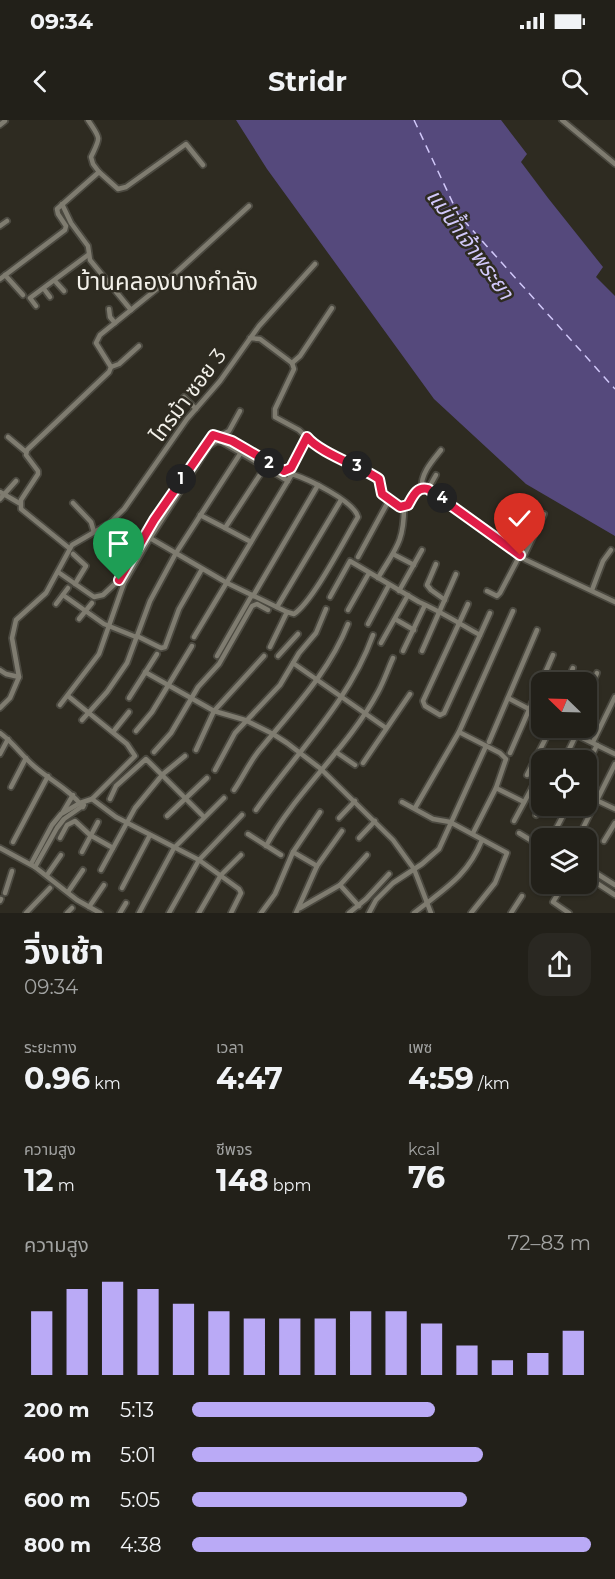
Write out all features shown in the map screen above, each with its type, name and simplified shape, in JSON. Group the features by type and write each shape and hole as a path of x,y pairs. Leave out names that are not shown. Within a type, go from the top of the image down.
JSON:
{"street":[{"path":"88,120 99,139 91,157 93,164 116,188 123,189 186,144 202,165"},
{"path":"562,120 615,164"},
{"path":"0,279 65,230 66,226 57,212 62,204 99,172"},
{"path":"62,204 71,223 88,246 88,255 131,310"},
{"path":"111,367 96,343 100,335 168,280 249,206"},
{"path":"0,226 7,221"},
{"path":"36,306 30,298 88,255"},
{"path":"250,338 315,264"},
{"path":"5,275 23,295"},
{"path":"55,281 64,291"},
{"path":"44,289 50,297"},
{"path":"332,308 300,356 292,363 294,369 274,414 277,419 296,428 317,447 352,463 379,479 382,494 404,507"},
{"path":"110,309 110,317 115,324"},
{"name":"ไทรม้า ซอย 3","path":"69,548 112,522 124,509 195,409 220,381 250,338 260,339 292,363"},
{"path":"26,452 28,447 109,372 111,367 119,364 139,346"},
{"path":"184,397 195,409"},
{"path":"220,436 229,431 240,411"},
{"path":"58,572 97,597 109,590 119,580 154,520 203,446 213,435 220,436 284,471 291,468 307,437"},
{"path":"8,437 26,452 38,474 20,501"},
{"path":"60,705 99,654 124,584 150,538 212,443 222,442 288,481"},
{"path":"441,450 423,476 421,484 425,488 521,556 557,576 615,602"},
{"path":"82,720 107,692 127,663 150,601 176,553 240,454"},
{"path":"225,528 265,467"},
{"path":"150,538 227,583 287,612 296,614 317,587 358,517 354,509 318,485 292,474 227,583 194,637"},
{"path":"404,507 408,505 417,490 425,488 436,475"},
{"path":"16,481 2,494 20,501"},
{"path":"217,656 318,485"},
{"path":"277,607 341,500"},
{"path":"358,557 389,500"},
{"path":"0,708 10,698 18,677 12,638 13,627 22,614 46,592 69,548 24,513 20,501"},
{"path":"73,503 91,522 94,532"},
{"path":"378,578 404,530 404,507"},
{"path":"498,540 514,508 532,511"},
{"path":"487,591 499,595 544,514"},
{"path":"200,515 251,542"},
{"path":"399,591 422,550"},
{"path":"592,590 603,561 611,550"},
{"path":"73,554 87,566 75,584"},
{"path":"393,554 414,565"},
{"path":"330,597 350,561 399,591 480,635"},
{"path":"436,564 427,585 445,600"},
{"path":"63,595 110,627 137,636 161,648 165,647 179,609 202,569"},
{"path":"348,610 369,573"},
{"path":"422,651 456,574"},
{"path":"368,624 389,585"},
{"path":"56,604 68,588"},
{"path":"381,643 408,596"},
{"path":"80,619 92,603"},
{"path":"154,752 171,733 198,687 219,664 252,606 257,604 268,610"},
{"path":"468,604 423,701 425,706 440,715 444,712 490,613"},
{"path":"402,651 425,605"},
{"path":"215,770 233,736 245,720 280,685 293,663 316,633 326,609"},
{"path":"415,808 459,732 513,611"},
{"path":"283,650 271,645 287,612"},
{"path":"394,619 414,630"},
{"path":"234,790 259,750 300,704 317,680 335,653 348,624"},
{"path":"369,913 376,900 393,884 439,849 537,630"},
{"path":"278,656 298,634"},
{"path":"255,810 341,698 359,669 373,635"},
{"path":"136,731 152,711 192,646"},
{"path":"129,698 157,654"},
{"path":"510,753 553,655"},
{"path":"196,750 214,711 264,656"},
{"path":"266,846 276,827 336,752 378,692 393,658"},
{"path":"293,663 386,728"},
{"path":"571,672 573,668"},
{"path":"0,670 18,677"},
{"path":"145,672 214,711 245,720 273,734 300,752 355,801 393,840 414,870 431,913"},
{"path":"363,763 410,694"},
{"path":"62,814 92,799 134,759 134,752 68,696"},
{"path":"593,750 615,697"},
{"path":"508,698 530,709"},
{"path":"113,732 129,712"},
{"path":"459,732 487,744 506,759 496,788 473,833"},
{"path":"0,733 9,739 26,758 83,804"},
{"path":"527,775 546,738"},
{"path":"582,738 615,754"},
{"path":"0,754 9,739"},
{"path":"336,752 355,765"},
{"path":"101,870 144,794 185,756"},
{"path":"11,787 26,758"},
{"path":"111,799 116,786 145,759 163,774 204,817"},
{"path":"583,828 615,764"},
{"path":"13,842 48,776"},
{"path":"167,816 207,778"},
{"path":"496,788 524,802"},
{"path":"514,821 531,789"},
{"path":"33,865 52,825 62,814 73,795"},
{"path":"139,913 174,848 224,798"},
{"path":"92,799 127,823 199,860 221,875 241,892 231,913"},
{"path":"339,818 355,801"},
{"path":"598,801 615,809"},
{"path":"402,802 433,819 450,822 473,833 507,853 495,883 471,913"},
{"path":"33,865 64,819 83,804"},
{"path":"261,913 275,894 293,852 320,812"},
{"path":"170,913 199,860 242,815"},
{"path":"558,827 563,816"},
{"path":"60,838 72,821 113,849"},
{"path":"358,837 375,821"},
{"path":"82,852 98,822"},
{"path":"604,841 615,823"},
{"path":"298,910 318,866 342,831"},
{"path":"519,833 531,840"},
{"path":"248,834 281,855"},
{"path":"122,888 150,835"},
{"path":"414,913 459,878 476,854 482,840"},
{"path":"0,848 33,865 88,907 100,913"},
{"path":"293,852 318,866"},
{"path":"47,875 61,855"},
{"path":"199,913 221,875 241,855"},
{"path":"298,910 340,885 367,855"},
{"path":"68,892 83,870"},
{"path":"5,893 12,871"},
{"path":"349,913 359,906 389,874"},
{"path":"597,874 615,885"},
{"path":"0,882 7,885"},
{"path":"597,883 615,895"},
{"path":"88,907 104,885"},
{"path":"340,885 359,906"},
{"path":"26,913 50,888"},
{"path":"305,894 307,900 311,902"},
{"path":"558,894 553,902 554,905 569,913"},
{"path":"511,913 522,896"},
{"path":"120,913 126,903"},
{"path":"67,913 72,908"}],"water":[{"name":"แม่น้ำเจ้าพระยา","path":"236,120 501,120 527,154 521,162 603,267 596,277 615,296 615,536 526,484 434,399 267,169"}],"ferry route":[{"path":"414,120 458,214 615,389"}],"district":[{"name":"บ้านคลองบางกำลัง","path":"167,281"}],"route":[{"path":"119,580 154,520 203,446 213,435 232,441 284,471 291,468 307,437 317,447 352,463 379,479 382,494 400,507 408,505 417,490 428,489 520,555"}]}
